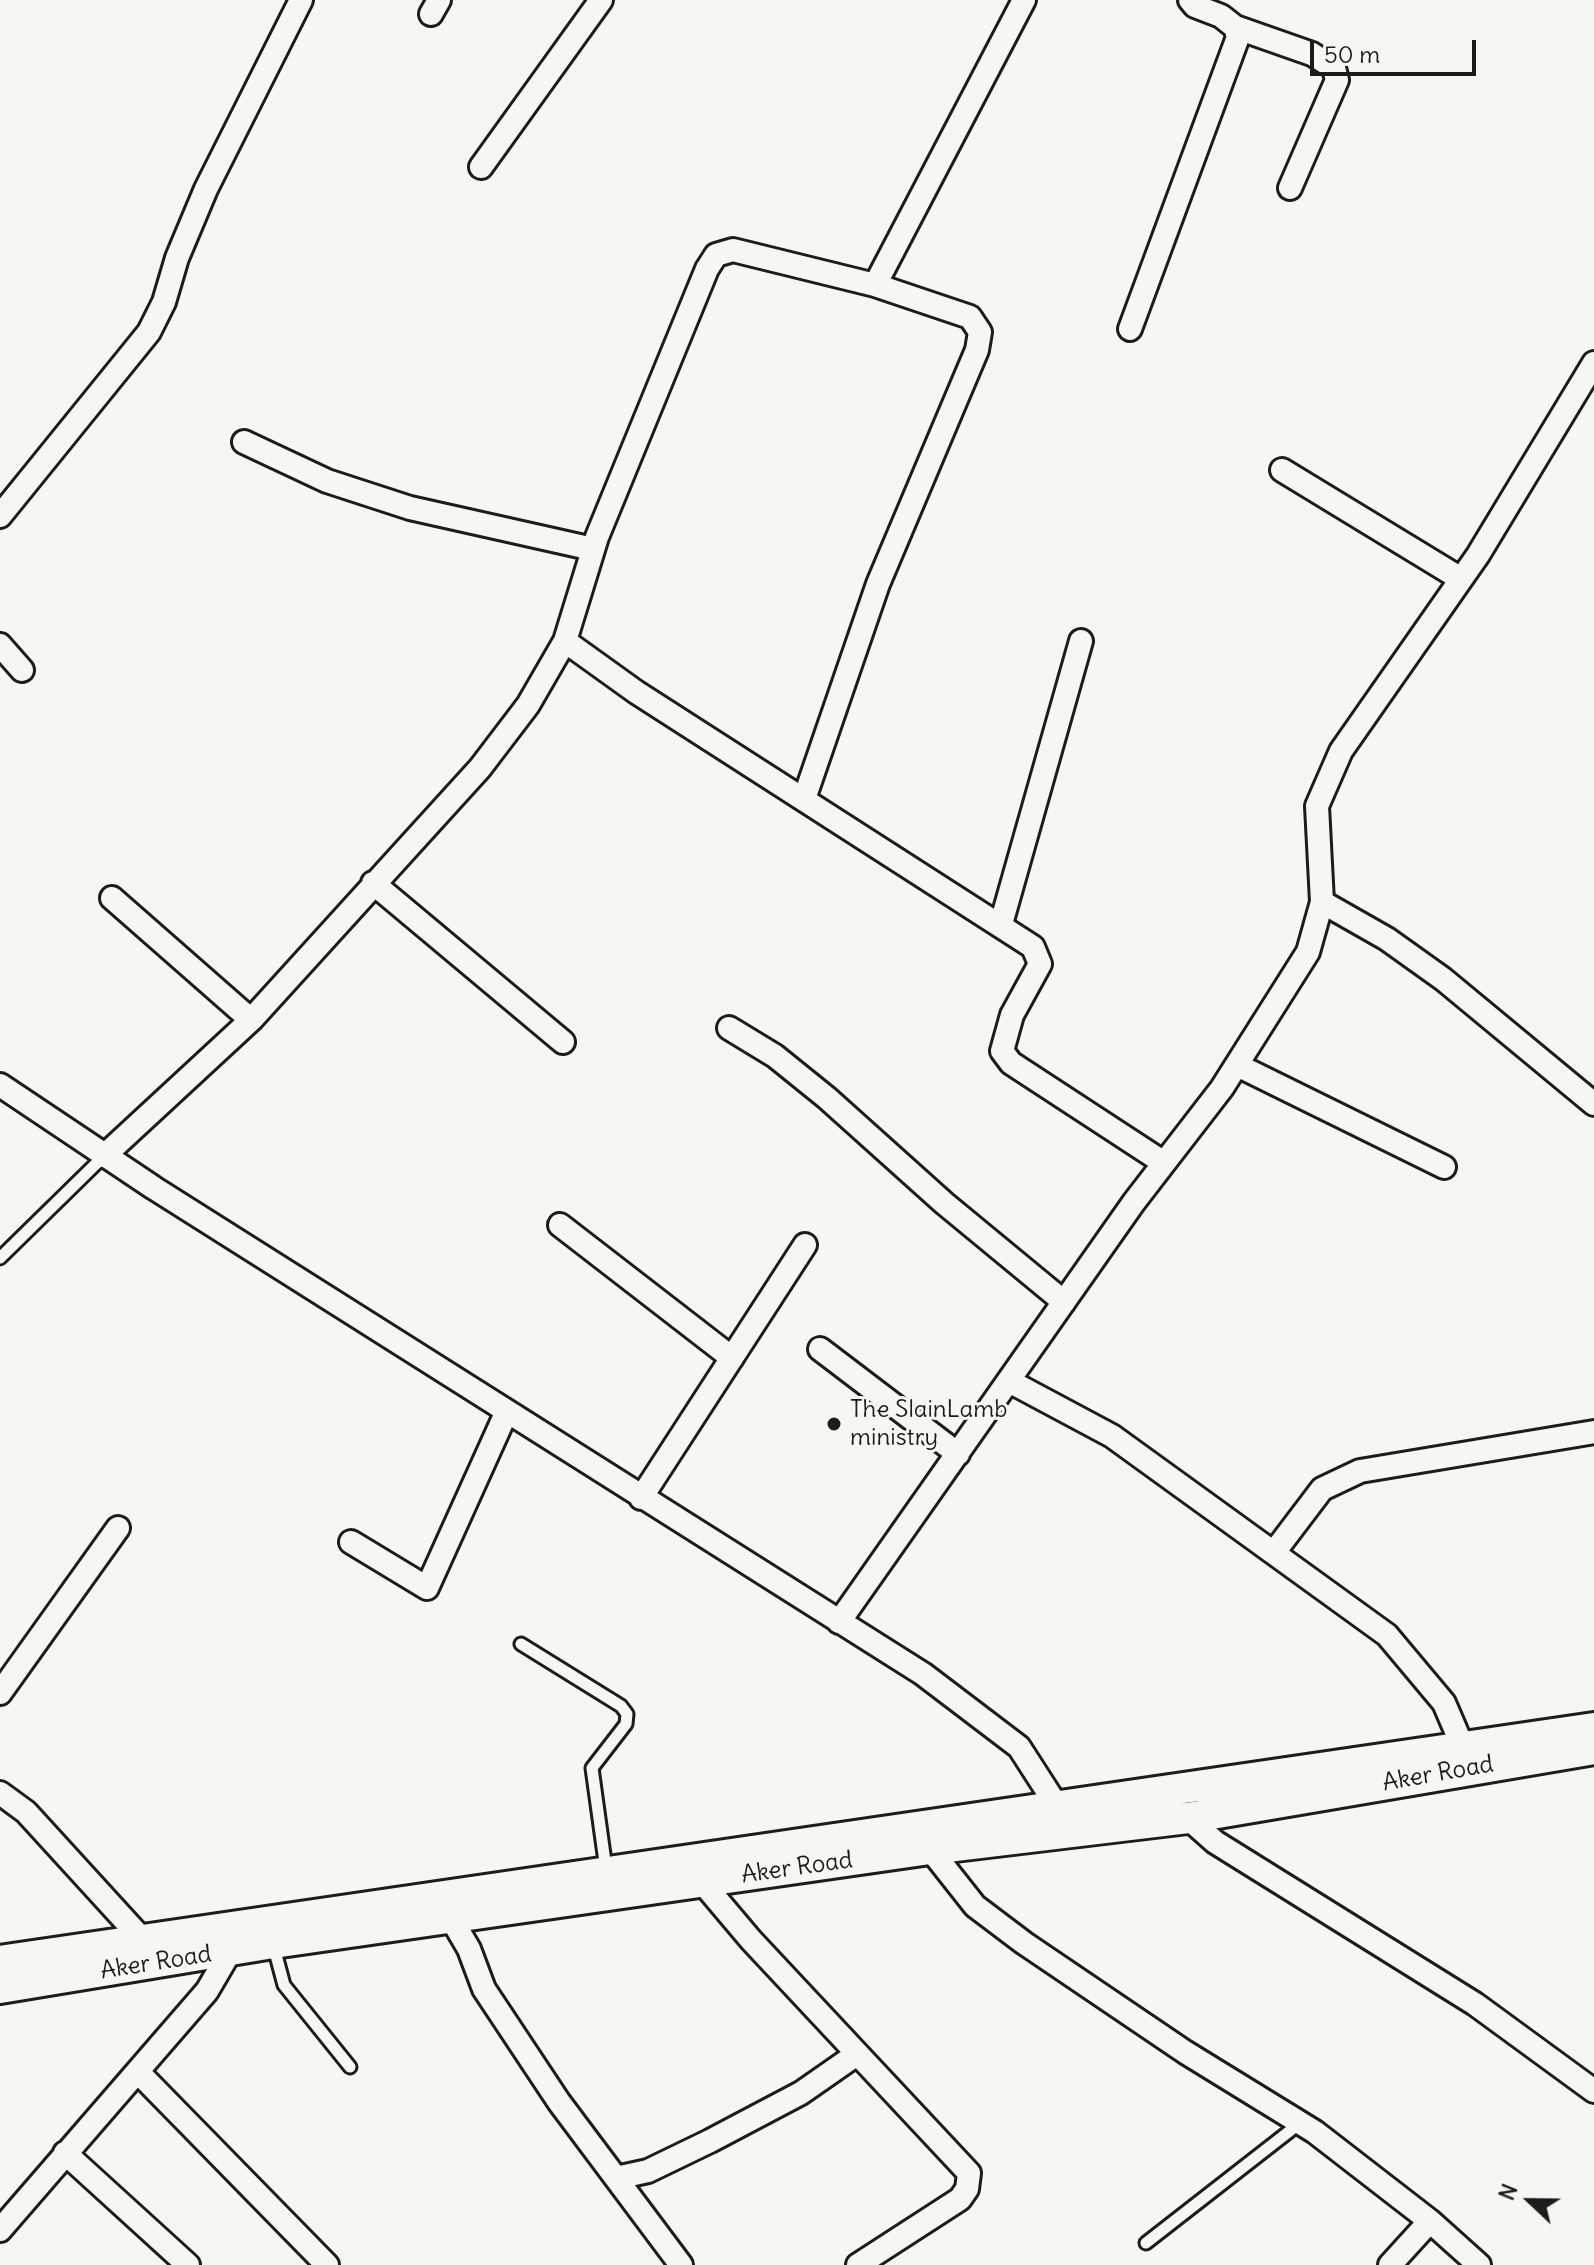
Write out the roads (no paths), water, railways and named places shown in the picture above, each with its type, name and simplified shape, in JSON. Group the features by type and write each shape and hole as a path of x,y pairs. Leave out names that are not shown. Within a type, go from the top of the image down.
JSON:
{"street":[{"path":"0,516 128,362 149,332 164,302 177,258 206,189 301,0"},
{"path":"481,167 601,0"},
{"path":"875,285 1024,0"},
{"path":"1190,0 1235,27 1312,54 1334,68 1337,80 1290,188"},
{"path":"1130,329 1238,37 1235,27"},
{"path":"104,1156 251,1020 480,768 528,705 565,641 593,549 707,269 716,255 733,250 875,285 970,317 980,332 977,350 878,584 804,799"},
{"path":"839,1622 1064,1302 1237,1065 1308,952 1322,902 1317,806 1341,751 1461,579 1594,363"},
{"path":"244,442 327,481 410,508 593,549"},
{"path":"1282,470 1461,579"},
{"path":"565,641 636,692 1033,947 1040,964 1012,1015 1002,1051 1011,1063 1164,1163"},
{"path":"1001,924 1081,641"},
{"path":"0,645 22,670"},
{"path":"373,883 563,1042"},
{"path":"112,898 251,1020"},
{"path":"1322,902 1387,939 1443,979 1594,1104"},
{"path":"729,1028 775,1056 827,1098 944,1203 1064,1302"},
{"path":"1237,1065 1444,1167"},
{"path":"0,1085 104,1156 923,1674 1019,1747 1057,1806"},
{"path":"560,1225 732,1358"},
{"path":"641,1498 805,1245"},
{"path":"820,1349 958,1454"},
{"path":"1009,1381 1112,1436 1387,1635 1444,1703 1462,1745"},
{"path":"351,1542 427,1588 507,1411"},
{"path":"1275,1551 1322,1489 1360,1471 1594,1432"},
{"path":"0,1693 118,1528"},
{"name":"Aker Road","path":"0,1988 273,1943 452,1920 572,1890 607,1874 1462,1745 1594,1728"},
{"name":"Aker Road","path":"0,1961 142,1939 572,1890 702,1882 930,1849 1188,1818 1594,1749"},
{"path":"0,1793 26,1812 142,1939"},
{"path":"1188,1818 1215,1842 1475,2004 1594,2091"},
{"path":"930,1849 975,1906 1024,1943 1185,2052 1300,2123 1430,2221 1479,2265"},
{"path":"702,1882 751,1940 969,2173 967,2189 960,2199 858,2265"},
{"path":"452,1920 469,1949 484,1989 559,2102 681,2265"},
{"path":"0,2230 207,1991 231,1950"},
{"path":"616,2178 648,2171 710,2141 801,2093 857,2054"},
{"path":"138,2072 327,2265"},
{"path":"65,2153 188,2265"},
{"path":"1390,2265 1430,2221"}],"lane":[{"path":"0,1258 104,1156"},
{"path":"521,1644 621,1706 627,1714 626,1724 592,1768 607,1874"},
{"path":"273,1943 284,1985 350,2067"},
{"path":"1146,2243 1300,2123"}],"place":[{"name":"The SlainLamb ministry","path":"834,1424"}]}
